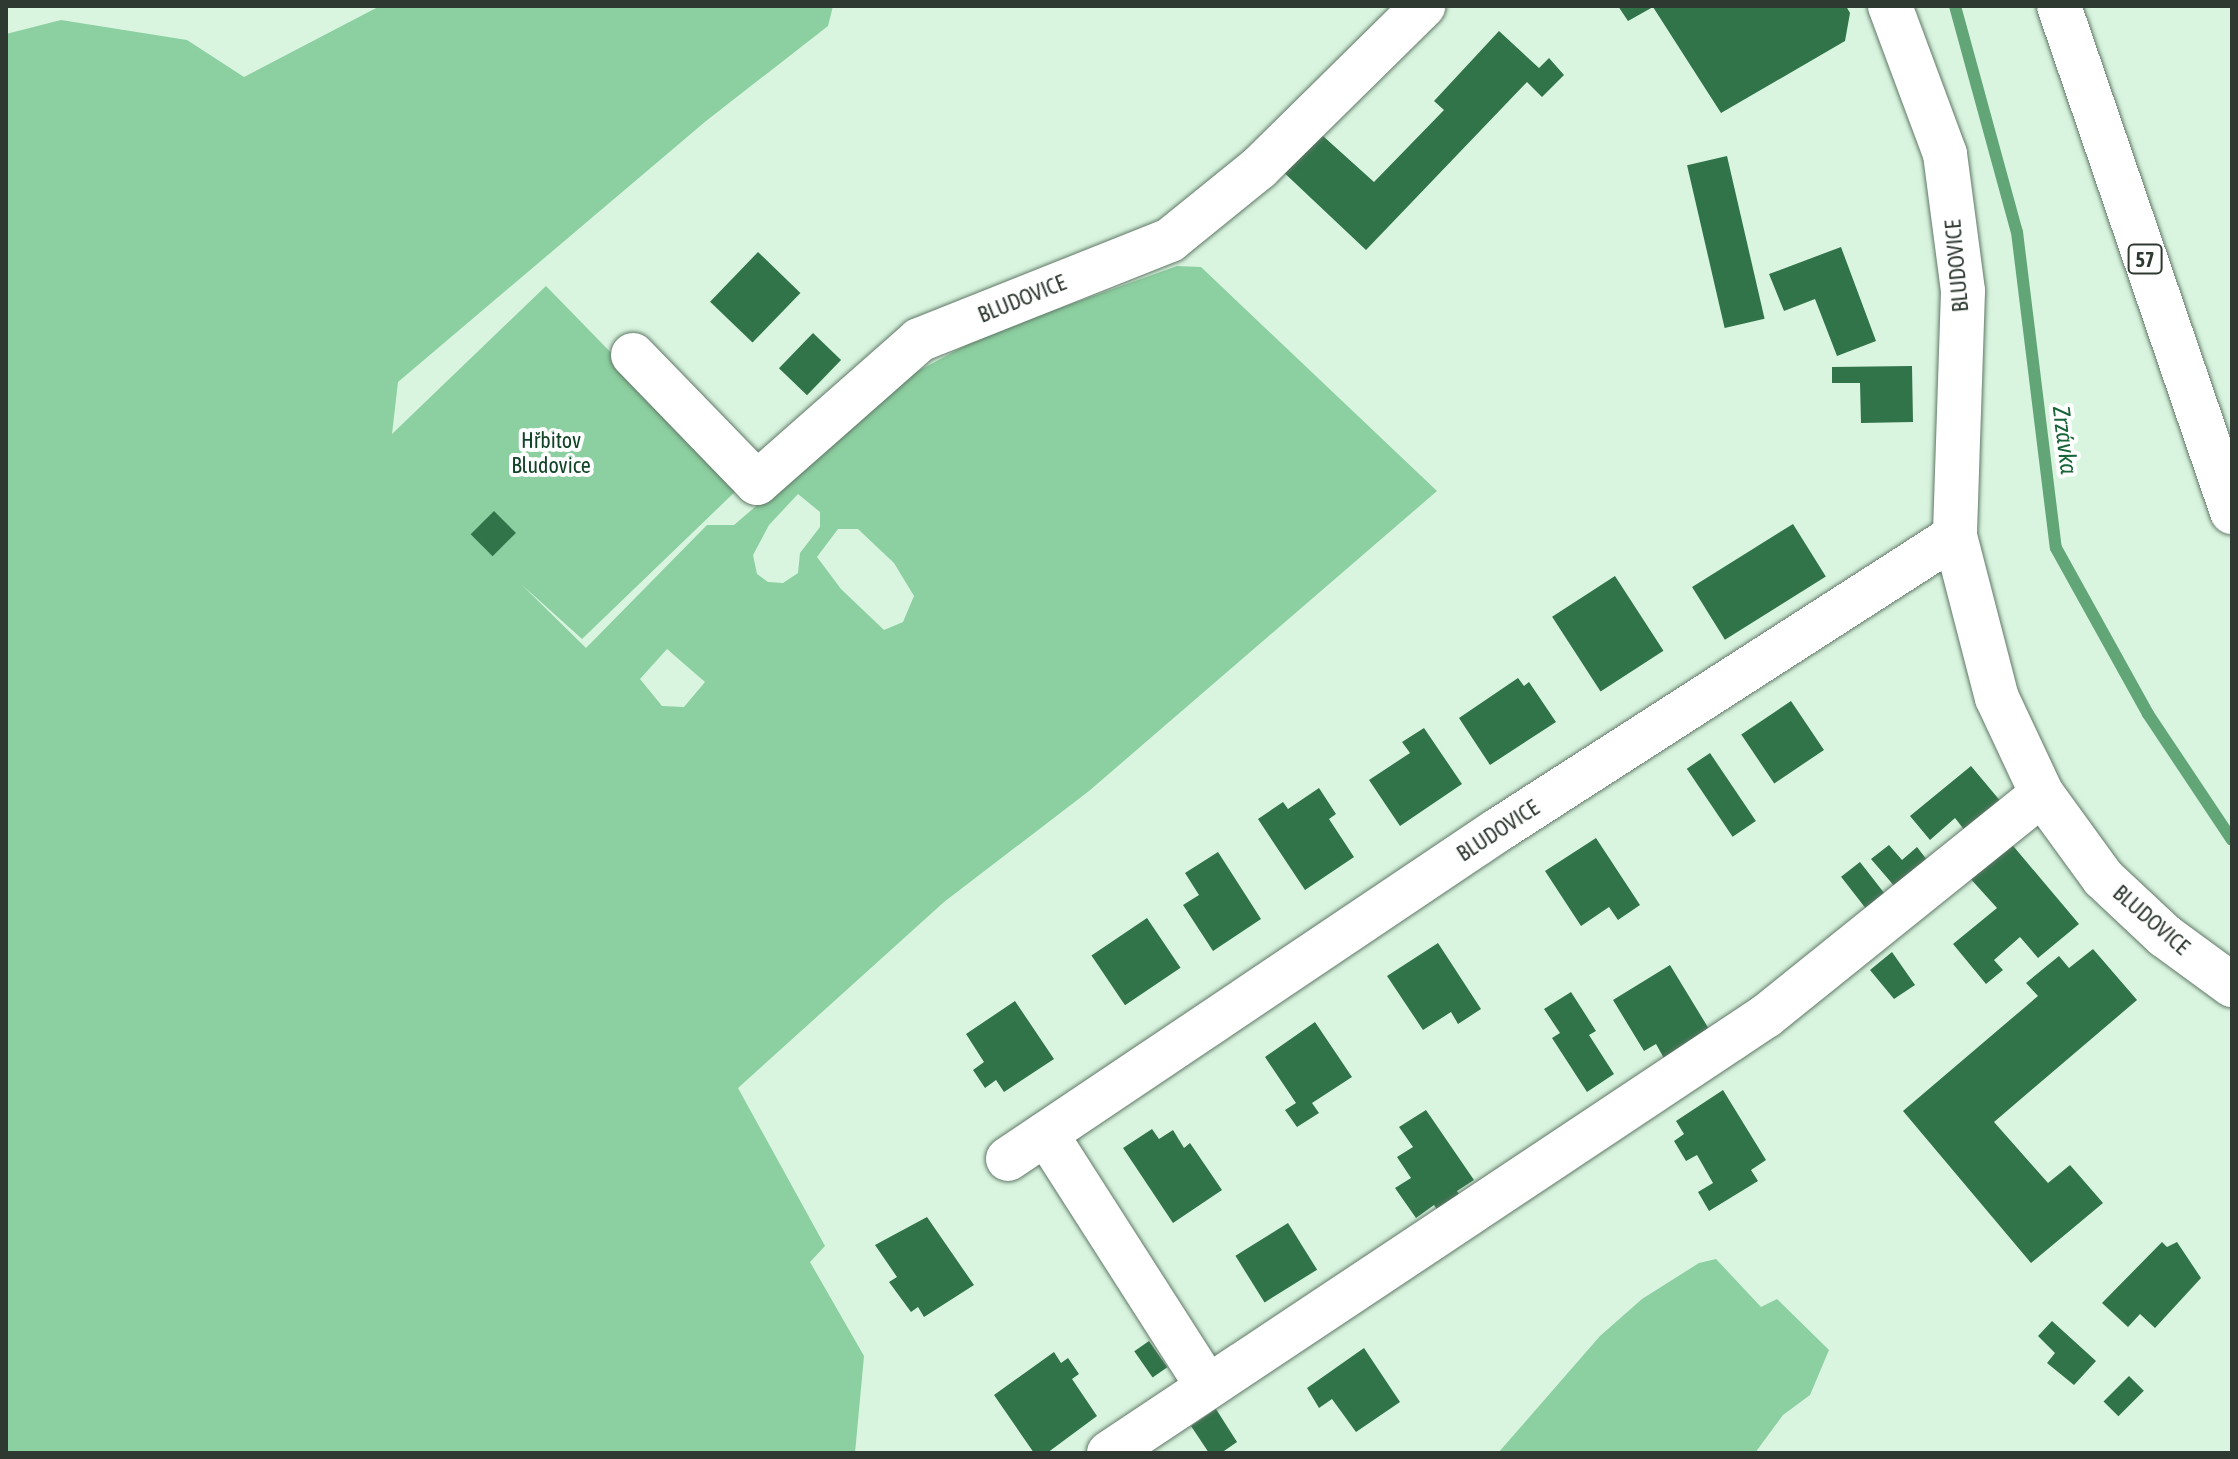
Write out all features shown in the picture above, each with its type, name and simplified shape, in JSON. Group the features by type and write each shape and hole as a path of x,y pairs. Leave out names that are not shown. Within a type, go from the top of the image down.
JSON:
{"street":[{"name":"BLUDOVICE","path":"633,355 757,483 919,340 1170,240 1259,168 1423,6"},
{"name":"BLUDOVICE","path":"1890,6 1945,154 1963,291 1955,536 1997,698 2042,794 2103,878 2165,936 2232,985"},
{"name":"57","path":"2059,6 2232,512"},
{"name":"BLUDOVICE","path":"1008,1159 1498,830 1955,536"},
{"path":"1109,1453 1766,1016 2042,794"},
{"path":"1046,1134 1208,1387"}],"green space":[{"name":"Hřbitov Bludovice","path":"380,6 833,6 828,26 706,121 398,382 392,434 546,286 741,486 582,639 521,584 586,648 707,525 734,525 905,378 985,335 1177,266 1201,267 1437,491 1089,791 944,902 738,1088 825,1246 810,1262 864,1356 855,1453 6,1453 6,34 61,20 187,40 244,77","holes":["798,494 820,512 820,527 800,553 798,573 783,583 768,582 757,574 753,555 769,525","838,529 858,529 894,563 914,596 903,622 884,630 841,589 817,557","667,649 705,682 684,707 662,706 640,679"]},
{"path":"1716,1259 1761,1307 1777,1299 1829,1350 1810,1395 1783,1415 1755,1453 1498,1453 1600,1336 1642,1299 1699,1263"}],"building":[{"path":"1618,6 1846,6 1850,13 1845,41 1721,113 1653,7 1628,21"},
{"path":"1499,31 1539,68 1549,58 1564,75 1542,97 1527,82 1366,250 1277,166 1313,127 1374,182 1444,110 1434,101"},
{"path":"1727,156 1765,319 1725,328 1687,165"},
{"path":"1841,247 1876,341 1837,356 1815,299 1784,311 1769,274"},
{"path":"758,252 800,293 753,343 710,302"},
{"path":"813,333 841,360 807,395 779,368"},
{"path":"1912,366 1913,422 1861,423 1860,383 1832,383 1832,367"},
{"path":"494,511 516,533 493,556 471,534"},
{"path":"1793,524 1826,577 1725,640 1692,587"},
{"path":"1615,576 1663,651 1601,691 1552,617"},
{"path":"1518,678 1524,686 1529,682 1556,722 1490,765 1459,718"},
{"path":"1791,701 1824,750 1774,783 1741,735"},
{"path":"1424,728 1462,784 1400,826 1369,780 1410,753 1402,742"},
{"path":"1710,753 1756,821 1733,837 1687,769"},
{"path":"1971,766 2002,803 1966,832 1955,818 1930,840 1910,816"},
{"path":"1319,788 1336,814 1329,819 1354,857 1305,890 1258,819 1283,802 1288,809"},
{"path":"1596,838 1640,905 1618,920 1609,907 1581,926 1545,871"},
{"path":"2009,841 2079,924 2038,958 2020,937 1994,960 2003,970 1986,984 1953,944 1997,908 1968,876"},
{"path":"1889,845 1902,860 1917,847 1927,860 1896,888 1871,859"},
{"path":"1218,852 1261,919 1213,951 1183,905 1199,895 1185,873"},
{"path":"1860,862 1886,896 1868,911 1841,877"},
{"path":"1147,918 1181,968 1125,1005 1091,955"},
{"path":"1438,943 1481,1009 1458,1024 1451,1012 1423,1030 1387,976"},
{"path":"2093,949 2137,1000 1994,1122 2048,1183 2070,1165 2103,1203 2031,1263 1903,1111 2038,996 2026,983 2059,956 2069,968"},
{"path":"1892,952 1915,985 1894,999 1870,970"},
{"path":"1670,965 1712,1034 1665,1060 1656,1044 1644,1051 1613,1000"},
{"path":"1571,992 1596,1031 1589,1035 1614,1074 1587,1092 1552,1038 1560,1033 1544,1009"},
{"path":"1015,1001 1054,1059 1004,1092 996,1080 985,1088 973,1070 984,1062 966,1034"},
{"path":"1315,1022 1352,1077 1312,1103 1319,1113 1297,1127 1285,1110 1296,1103 1265,1057"},
{"path":"1723,1090 1766,1160 1751,1170 1758,1181 1709,1211 1698,1192 1713,1183 1697,1155 1686,1161 1674,1141 1684,1134 1676,1121"},
{"path":"1426,1110 1474,1180 1457,1191 1463,1200 1440,1214 1434,1205 1416,1218 1395,1188 1411,1178 1397,1157 1413,1147 1399,1127"},
{"path":"1152,1129 1159,1139 1173,1130 1184,1148 1190,1143 1222,1190 1173,1223 1123,1148"},
{"path":"927,1217 974,1285 924,1317 918,1307 911,1312 889,1282 897,1277 875,1245"},
{"path":"1288,1223 1317,1270 1265,1302 1235,1256"},
{"path":"2162,1242 2167,1247 2177,1242 2201,1278 2155,1328 2140,1314 2128,1327 2102,1303"},
{"path":"2052,1321 2096,1361 2074,1385 2047,1363 2055,1353 2038,1336"},
{"path":"1149,1341 1167,1367 1153,1378 1134,1351"},
{"path":"1364,1348 1400,1402 1356,1432 1332,1399 1319,1408 1307,1388"},
{"path":"1054,1352 1061,1363 1068,1358 1079,1374 1072,1379 1097,1416 1047,1453 1034,1453 994,1395"},
{"path":"2129,1376 2144,1391 2118,1416 2104,1401"},
{"path":"1216,1409 1237,1442 1221,1453 1209,1453 1191,1426"}],"waterway":[{"name":"Zrzávka","path":"1955,6 2017,232 2056,548 2148,714 2232,840"}]}
